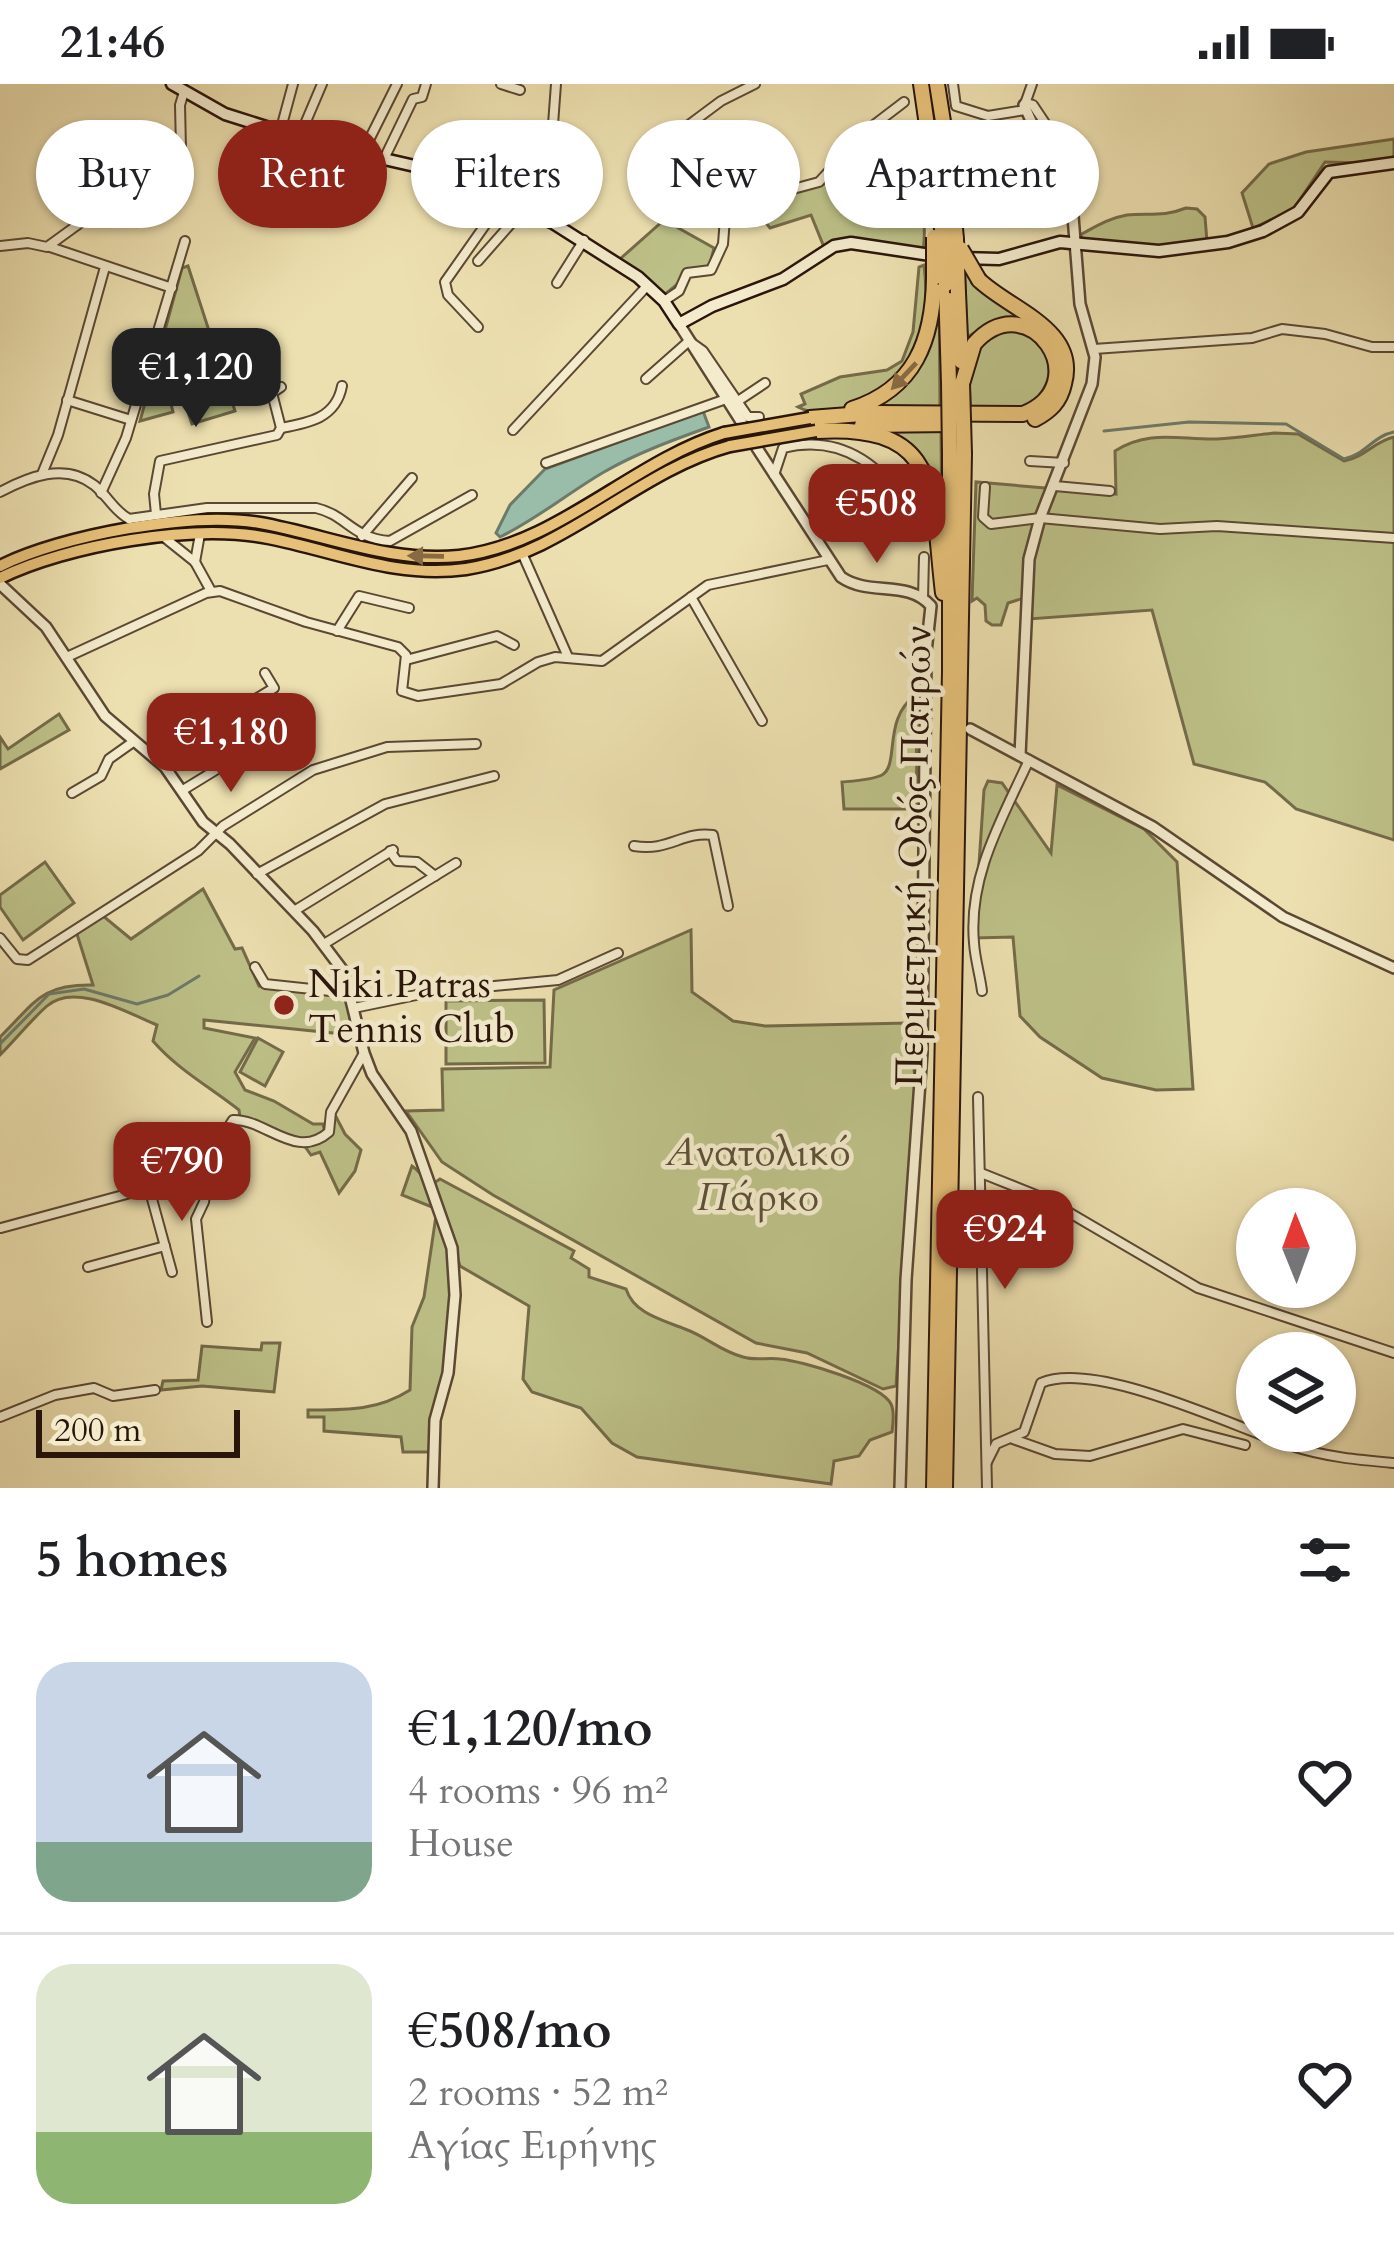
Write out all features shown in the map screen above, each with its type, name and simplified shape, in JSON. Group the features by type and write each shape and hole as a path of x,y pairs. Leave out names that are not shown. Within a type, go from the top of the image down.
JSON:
{"highway":[{"name":"Περιμετρική Οδός Πατρών","path":"920,84 948,238 946,285 956,384 945,1488"},
{"path":"813,425 868,403 905,377 929,333 946,285 948,238 955,214 937,84"},
{"path":"813,425 1015,425 1051,410 1066,374 1060,344 1042,325 979,280 948,238"},
{"path":"813,425 875,413 1023,414 1040,406 1050,394 1056,379 1055,358 1037,333 1021,325 1002,325 974,344 956,384"},
{"path":"813,425 887,436 913,457 927,480 944,619 944,827"},
{"name":"Περιμετρική Οδός Πατρών","path":"934,1488 944,827 957,454"}],"main road":[{"path":"178,88 249,120"},
{"path":"560,228 648,285 679,324 783,279 818,253 842,244 992,260 1049,243 1159,251 1228,242 1263,231 1298,212 1329,172 1394,163"},
{"path":"0,566 47,547 132,525 194,520 234,520 398,555 460,556 513,543 657,461 724,433 813,425"},
{"path":"0,581 57,556 201,532 266,537 404,570 464,569 522,553 671,468 730,446 813,425"}],"street":[{"path":"197,100 203,84"},
{"path":"283,120 292,84"},
{"path":"307,120 322,84"},
{"path":"379,120 398,84"},
{"path":"387,152 413,99 422,97 426,84"},
{"path":"501,84 520,90"},
{"path":"553,120 556,84"},
{"path":"695,120 755,84"},
{"path":"953,84 956,106 988,116 1033,105 1043,120"},
{"path":"982,991 974,945 974,905 984,855 1024,757 1029,559 1092,384 1094,349 1080,304 1068,202 1025,106 1032,84"},
{"path":"178,88 180,120"},
{"path":"800,188 815,184 871,127 904,102"},
{"path":"49,246 73,228"},
{"path":"478,327 448,295 445,282 483,228"},
{"path":"478,261 510,228"},
{"path":"664,301 679,291 689,272 711,270 723,244 724,228"},
{"path":"0,234 9,236 4,245 49,246 173,288"},
{"path":"557,283 584,240"},
{"path":"100,493 131,420 185,241"},
{"path":"42,474 105,267"},
{"path":"513,430 648,285"},
{"path":"679,324 732,400 748,417 759,417"},
{"path":"1094,349 1252,338 1282,328 1372,347 1394,347"},
{"path":"646,379 689,341"},
{"path":"546,463 732,400 766,383"},
{"path":"280,428 320,420 342,386"},
{"path":"156,514 155,478 161,460 275,436 280,428 272,393 281,387"},
{"path":"67,400 131,420"},
{"path":"732,400 742,423"},
{"path":"774,475 783,448 829,444 868,461 905,502"},
{"path":"758,448 828,560 852,584 909,590 931,606 926,647 922,1053 905,1280 900,1488"},
{"path":"1030,461 1064,463"},
{"path":"0,492 56,472 89,482 132,525 156,514 207,508 316,508 330,512 362,536 392,540 472,494"},
{"path":"362,536 412,478"},
{"path":"1055,486 1110,491"},
{"path":"985,488 986,522 1040,518 1160,530 1217,526 1394,538"},
{"path":"195,562 201,532"},
{"path":"164,536 195,562 211,591"},
{"path":"522,553 568,657"},
{"path":"923,598 924,557"},
{"path":"67,657 211,591 398,646 406,660 401,688 415,697 501,684 542,661 568,657 602,661 716,582 828,560"},
{"path":"0,581 46,627 94,704 156,758 200,818 294,911 341,967 372,1074 411,1131 452,1248 455,1295 448,1373 435,1414 433,1488"},
{"path":"337,631 358,596 409,608"},
{"path":"691,597 762,721"},
{"path":"406,660 498,631 514,645"},
{"path":"156,758 274,688 265,673"},
{"path":"926,692 939,698"},
{"path":"970,729 1153,827 1283,917 1394,968"},
{"path":"72,793 101,776 109,759 133,742"},
{"path":"0,938 17,959 28,959 198,851 216,833 302,775 341,759 402,744 476,744"},
{"path":"183,790 232,760"},
{"path":"257,874 385,804 494,776"},
{"path":"634,846 657,850 691,836 713,835 728,906"},
{"path":"294,911 391,851 397,861 418,862 435,876"},
{"path":"324,944 457,863"},
{"path":"354,1009 431,992 558,980 618,953"},
{"path":"255,967 266,985 351,993"},
{"path":"207,1322 196,1219 204,1202 212,1153 228,1125 236,1120 298,1142 323,1138 330,1130 331,1112 364,1053"},
{"path":"978,1097 987,1488"},
{"path":"172,1273 142,1158 212,1153"},
{"path":"980,1173 1046,1199 1198,1288 1394,1353"},
{"path":"1,1228 149,1188"},
{"path":"88,1268 165,1246"},
{"path":"987,1462 992,1447 1028,1426 1041,1383 1074,1379 1145,1391 1293,1447 1349,1460 1394,1463"},
{"path":"0,1417 55,1395 94,1388 113,1396 155,1390"},
{"path":"1012,1438 1055,1454 1090,1456 1183,1429 1236,1443"}],"green space":[{"path":"1394,139 1394,158 1325,162 1293,210 1253,228 1242,193 1269,164 1306,152"},
{"path":"824,184 824,228 924,228 923,252 824,247 811,215 800,218 800,189"},
{"path":"1197,209 1205,217 1207,242 1168,248 1086,242 1080,235 1120,216"},
{"path":"655,228 678,228 714,248 709,268 696,269 663,296 620,259"},
{"path":"924,265 922,329 916,349 896,377 848,408 814,412 798,407 805,404 801,394 840,377 887,370 902,361 913,332 919,267"},
{"path":"188,266 235,411 192,424 173,368 163,372 173,412 140,421 182,268"},
{"path":"964,266 1032,323 989,325 967,337"},
{"path":"939,272 940,411 863,410 903,386 925,356 935,318"},
{"path":"1009,329 1040,340 1048,360 1047,383 1029,408 971,412 970,371 976,352"},
{"path":"872,426 941,427 942,550 933,482"},
{"path":"1298,434 1344,461 1394,437 1394,840 1296,809 1265,782 1194,764 1152,610 1029,619 1030,596 1008,603 1001,625 992,625 986,621 985,605 977,598 972,601 976,482 1116,494 1115,451 1128,444 1165,437 1217,439"},
{"path":"916,695 917,809 844,809 842,782 873,778 887,770 899,716"},
{"path":"59,714 69,730 0,769 0,737 8,749"},
{"path":"988,781 1002,783 1051,853 1057,785 1144,829 1177,862 1193,1089 1156,1090 1102,1078 1040,1037 1020,1016 1013,937 974,938"},
{"path":"45,862 74,903 23,940 0,907 0,895"},
{"path":"203,889 235,949 242,948 259,986 346,996 353,1035 204,1020 204,1028 255,1038 235,1072 245,1090 313,1124 323,1124 325,1133 304,1142 240,1118 239,1110 153,1041 157,1025 87,998 59,999 47,1006 0,1055 0,1037 40,998 61,988 93,985 76,931 102,915 131,939"},
{"name":"Ανατολικό Πάρκο","path":"691,930 692,992 733,1021 765,1026 909,1023 916,1087 896,1386 883,1389 807,1353 756,1343 442,1162 406,1111 443,1110 442,1069 550,1067 554,990"},
{"path":"544,1000 545,1063 446,1064 446,1001"},
{"path":"258,1038 283,1052 265,1086 240,1072"},
{"path":"334,1113 361,1150 355,1171 339,1193 320,1152 311,1155 306,1148 329,1136"},
{"path":"412,1166 426,1182 437,1209 402,1195"},
{"path":"440,1179 574,1251 571,1258 589,1269 589,1277 626,1289 650,1315 735,1354 805,1364 873,1389 891,1404 892,1432 870,1440 859,1456 834,1461 831,1484 637,1457 612,1443 581,1408 532,1392 523,1379 529,1306 460,1266 434,1183"},
{"path":"437,1210 447,1244 451,1307 429,1452 403,1452 401,1437 324,1431 324,1417 308,1417 308,1410 373,1406 410,1390 412,1327 424,1297"},
{"path":"262,1343 280,1343 274,1392 202,1386 161,1390 163,1381 198,1380 202,1346 261,1350"}],"shaded area":[{"path":"703,411 709,427 629,459 514,530 500,537 496,533 510,505 545,469"}],"waterway":[{"path":"1104,431 1189,422 1286,424 1344,459 1394,432"},
{"path":"0,1044 49,994 84,989 137,1004 168,995 199,976"}],"place":[{"name":"Niki Patras Tennis Club","path":"284,1005"}]}
